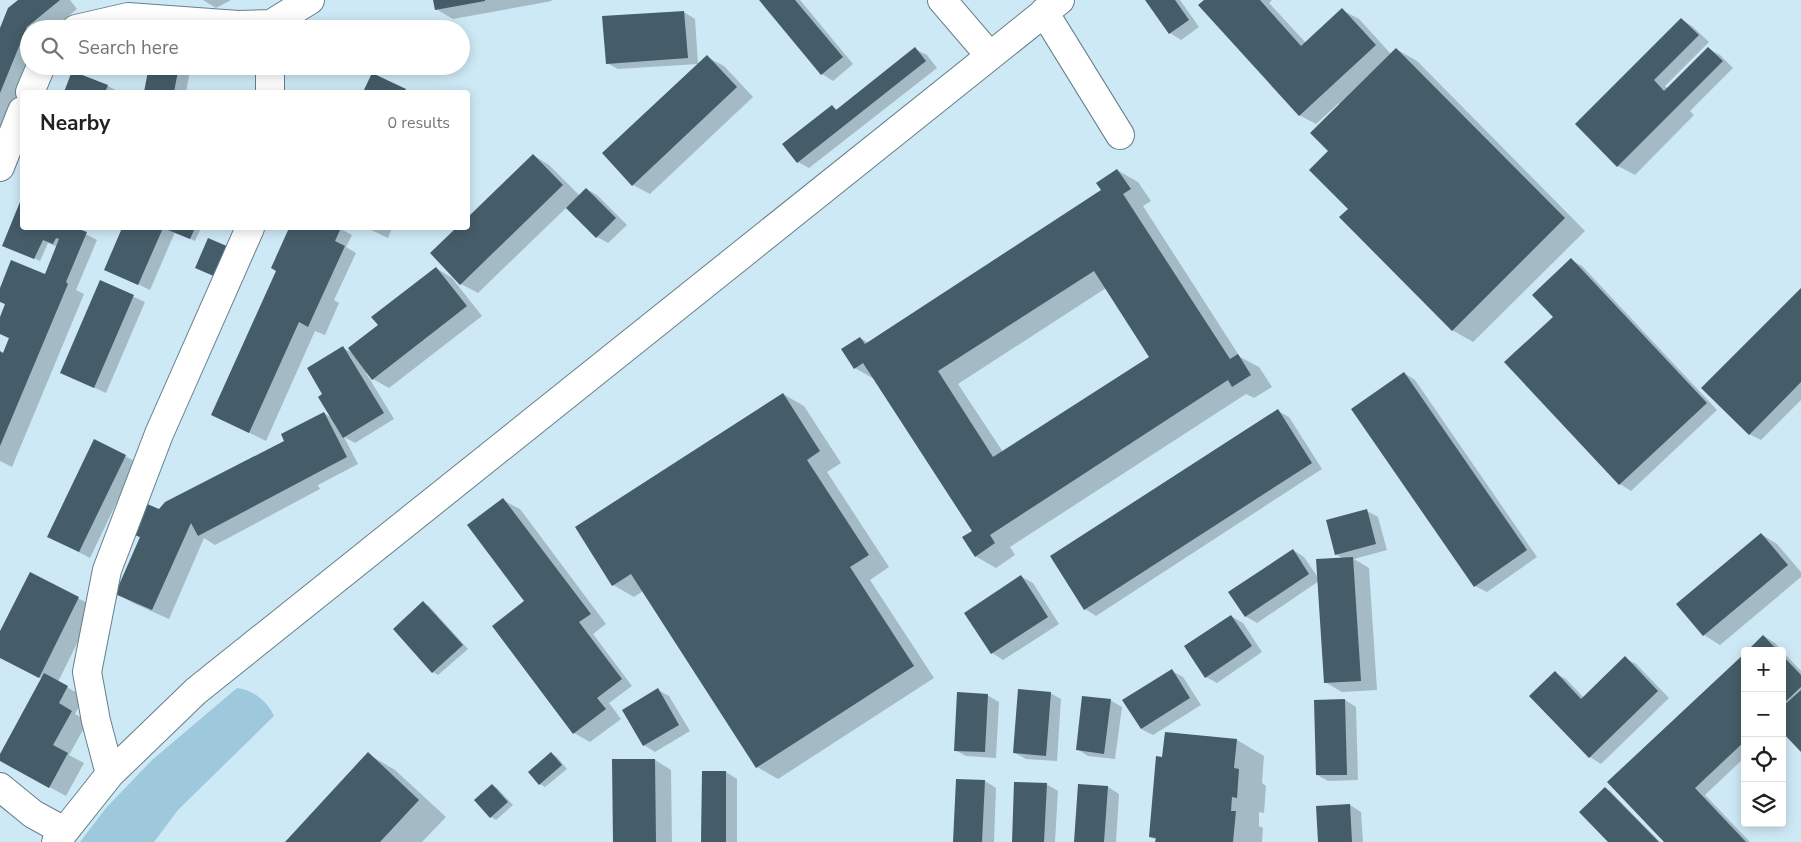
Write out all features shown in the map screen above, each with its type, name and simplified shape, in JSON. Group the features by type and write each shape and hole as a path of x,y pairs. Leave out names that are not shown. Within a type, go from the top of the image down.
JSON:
{"street":[{"path":"280,20 310,0"},
{"path":"942,0 990,56"},
{"path":"0,787 60,837 110,774 196,691 1052,6 1120,136"},
{"path":"115,20 128,17 169,20"},
{"path":"31,90 37,75"},
{"path":"270,75 270,90"},
{"path":"0,167 20,117"},
{"path":"110,774 96,721 87,672 107,570 160,434 249,230"}],"shaded area":[{"path":"237,688 259,697 274,716 178,810 154,842 80,842 106,808 152,760"}],"building":[{"path":"18,0 60,0 36,20 20,20 20,44 0,93 0,28 8,8"},
{"path":"433,0 485,0 485,1 435,10"},
{"path":"759,0 795,0 843,57 821,75"},
{"path":"1145,0 1175,0 1189,20 1169,34"},
{"path":"1204,0 1260,0 1301,46 1342,8 1376,45 1299,116 1198,5"},
{"path":"684,11 688,58 606,64 602,16"},
{"path":"1681,18 1699,35 1654,80 1664,91 1708,47 1723,61 1617,167 1575,124"},
{"path":"915,47 926,61 797,163 782,144 832,105 836,110"},
{"path":"1396,48 1565,218 1452,331 1339,217 1348,209 1309,170 1328,151 1310,133"},
{"path":"707,55 737,87 632,186 602,153"},
{"path":"70,75 82,75 108,85 106,90 65,90"},
{"path":"147,75 177,75 174,90 144,90"},
{"path":"371,75 376,75 406,89 406,90 364,90"},
{"path":"533,154 563,185 460,285 430,253 454,230 470,230 470,215"},
{"path":"1117,169 1131,189 1123,194 1230,359 1238,354 1251,375 1232,387 1228,380 990,535 995,543 975,557 962,537 972,531 863,363 854,369 841,349 860,337 865,344 1101,190 1096,183","holes":["1094,271 1149,357 993,457 938,371"]},
{"path":"586,188 616,218 596,238 566,208"},
{"path":"20,202 20,230 82,230 87,232 66,282 68,284 0,446 0,351 3,353 9,338 0,334 0,317 5,304 0,302 0,288 11,260 45,274 59,239 56,238 53,244 43,240 34,259 2,246"},
{"path":"121,230 162,230 138,285 104,270"},
{"path":"168,230 194,230 190,239"},
{"path":"288,230 340,230 335,241 345,246 308,327 299,322 249,433 211,415 276,271 271,268"},
{"path":"208,238 229,247 216,277 195,268"},
{"path":"1571,258 1707,403 1619,485 1504,362 1553,317 1532,295"},
{"path":"436,267 467,306 372,380 348,348 378,325 371,317"},
{"path":"100,280 134,295 94,388 60,373"},
{"path":"1801,288 1801,382 1749,435 1701,388"},
{"path":"343,346 384,413 343,438 318,397 322,394 307,368"},
{"path":"1404,372 1527,550 1474,587 1351,409"},
{"path":"783,393 820,451 807,460 869,555 850,567 914,666 756,768 631,574 612,586 575,527"},
{"path":"1278,409 1312,463 1084,610 1050,556"},
{"path":"324,412 347,457 198,536 191,523 152,610 115,594 140,537 132,534 145,503 159,509 165,502 284,441 281,434"},
{"path":"94,439 126,455 79,552 47,537"},
{"path":"503,498 591,614 579,622 622,679 597,698 606,709 573,734 492,626 524,601 467,525"},
{"path":"1367,509 1376,544 1335,555 1326,520"},
{"path":"1761,533 1788,565 1703,636 1676,604"},
{"path":"1293,549 1309,574 1245,617 1228,592"},
{"path":"1353,557 1361,681 1324,683 1316,559"},
{"path":"30,572 79,597 39,678 0,658 0,631"},
{"path":"1021,575 1048,617 991,654 964,613"},
{"path":"423,601 463,645 432,673 393,629"},
{"path":"1231,615 1252,646 1205,678 1184,646"},
{"path":"1763,635 1774,647 1751,647"},
{"path":"1625,656 1658,691 1589,758 1529,696 1555,671 1581,699"},
{"path":"1741,657 1741,745 1695,788 1746,842 1664,842 1607,782"},
{"path":"1786,659 1801,675 1801,687 1786,701"},
{"path":"1172,669 1190,698 1141,729 1122,700"},
{"path":"44,673 68,686 59,703 72,711 53,745 68,753 49,788 0,761 0,754"},
{"path":"658,688 679,725 643,746 622,710"},
{"path":"1018,689 1051,692 1046,756 1013,753"},
{"path":"1801,690 1801,752 1786,736 1786,703"},
{"path":"957,692 988,694 985,752 954,751"},
{"path":"1082,696 1111,699 1104,754 1076,750"},
{"path":"1345,699 1347,775 1316,775 1314,700"},
{"path":"1165,732 1237,739 1234,768 1239,769 1237,798 1232,797 1231,811 1236,811 1233,842 1155,842 1156,838 1149,837 1156,756 1162,757"},
{"path":"368,752 419,800 380,842 285,842"},
{"path":"551,752 562,765 539,785 528,772"},
{"path":"612,759 655,759 656,842 613,842"},
{"path":"702,771 726,771 726,842 701,842"},
{"path":"956,779 985,780 982,842 953,842"},
{"path":"1014,782 1047,783 1044,842 1012,842"},
{"path":"492,784 508,802 490,818 474,800"},
{"path":"1078,784 1108,786 1104,842 1074,842"},
{"path":"1605,787 1659,842 1608,842 1579,812"},
{"path":"1350,804 1352,842 1318,842 1316,806"}]}
